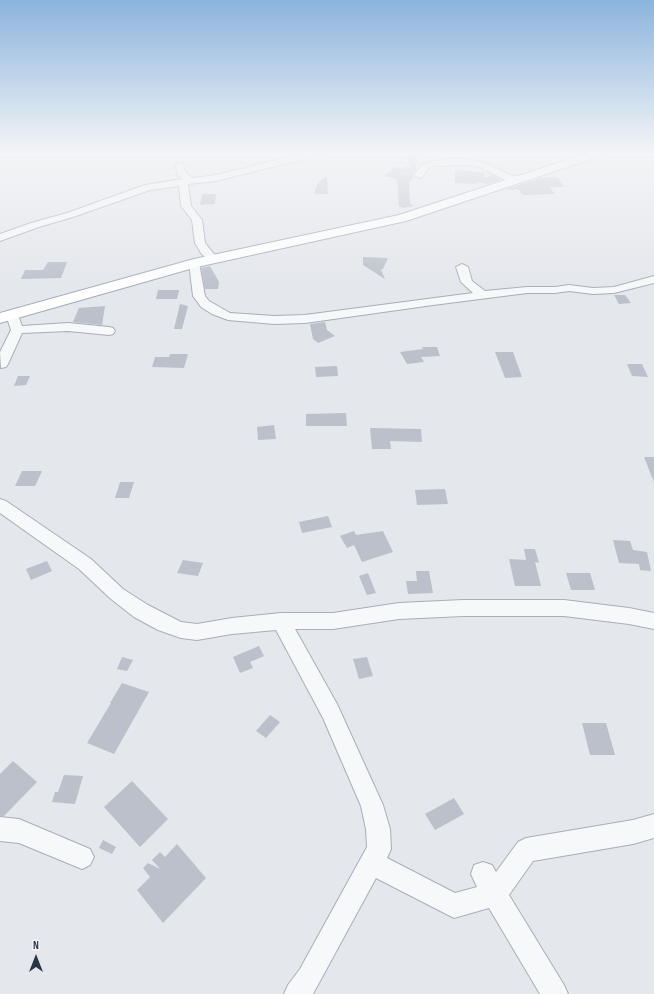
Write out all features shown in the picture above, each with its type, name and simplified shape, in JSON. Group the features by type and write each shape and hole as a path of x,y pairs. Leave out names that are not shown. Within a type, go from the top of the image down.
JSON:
{"main road":[{"path":"6,317 194,263 402,218 460,198"}],"street":[{"path":"0,238 34,225 116,198"},
{"path":"187,198 186,206 197,220 202,248 213,259"},
{"path":"194,263 199,296 205,304 228,316 274,320 305,319 433,301 527,290 555,290 569,288 614,290 654,279"},
{"path":"462,267 467,282 483,296"},
{"path":"6,317 18,330"},
{"path":"18,330 68,327 109,331"},
{"path":"1,364 18,330"},
{"path":"0,505 85,564 116,594 141,611 165,624 181,630 197,632 281,620 333,621 399,610 514,607 564,608 654,620"},
{"path":"281,620 330,711 372,805 378,829 379,849 309,978 297,994"},
{"path":"489,882 501,886 526,850 633,832 654,826"},
{"path":"0,829 19,831 82,857"},
{"path":"372,863 454,906 488,896 489,882"},
{"path":"489,882 555,994"}],"building":[{"path":"201,198 216,198 215,204 200,205"},
{"path":"398,198 410,198 410,203 414,206 402,208 399,206"},
{"path":"363,257 388,258 383,269 381,270 385,279 363,265"},
{"path":"48,262 67,262 61,278 21,279 25,270 43,270"},
{"path":"210,266 219,282 218,289 205,289 201,268"},
{"path":"158,290 179,290 177,299 156,299"},
{"path":"614,295 625,295 631,303 619,304"},
{"path":"180,304 188,306 182,329 174,329"},
{"path":"105,306 102,325 73,322 79,308"},
{"path":"325,322 327,330 335,336 318,343 313,339 310,324"},
{"path":"422,347 437,347 440,356 421,357 424,362 407,364 400,352 423,349"},
{"path":"495,352 513,352 522,377 505,378"},
{"path":"170,354 188,354 184,368 152,367 155,357 169,357"},
{"path":"627,364 642,364 648,377 632,376"},
{"path":"337,366 338,376 316,377 315,367"},
{"path":"18,376 30,376 26,385 14,386"},
{"path":"346,413 347,426 306,426 306,414"},
{"path":"274,425 276,439 258,440 257,427"},
{"path":"370,428 421,429 422,442 390,441 391,449 372,449"},
{"path":"644,457 654,457 654,482"},
{"path":"22,471 42,471 35,486 15,486"},
{"path":"120,482 134,482 129,498 115,498"},
{"path":"445,489 448,504 417,505 415,490"},
{"path":"328,516 332,527 302,533 299,522"},
{"path":"354,531 356,535 383,531 393,552 362,562 354,545 347,548 340,536"},
{"path":"613,540 630,541 633,550 647,552 651,571 640,570 639,564 619,563"},
{"path":"524,549 535,549 539,563 535,562 541,586 515,586 509,559 526,560"},
{"path":"183,560 203,563 198,576 177,573"},
{"path":"47,561 52,571 31,580 26,569"},
{"path":"416,571 429,571 433,593 408,594 406,581 417,581"},
{"path":"368,573 376,593 367,595 359,576"},
{"path":"566,573 590,573 595,590 571,590"},
{"path":"259,646 264,656 250,662 253,668 240,673 233,657"},
{"path":"122,657 133,660 127,671 117,669"},
{"path":"367,657 373,676 359,679 353,659"},
{"path":"122,683 149,692 114,754 87,743"},
{"path":"270,715 280,722 266,738 256,731"},
{"path":"582,723 606,723 615,755 590,755"},
{"path":"13,761 37,782 4,816 0,816 0,774"},
{"path":"64,775 83,776 75,804 52,802 55,792 58,792"},
{"path":"132,781 168,819 140,847 104,807"},
{"path":"454,798 464,814 435,830 425,814"},
{"path":"103,840 116,847 112,854 99,848"},
{"path":"177,844 206,878 163,923 137,890 150,877 143,868 148,863 160,869 152,860 160,852 165,857"}]}
